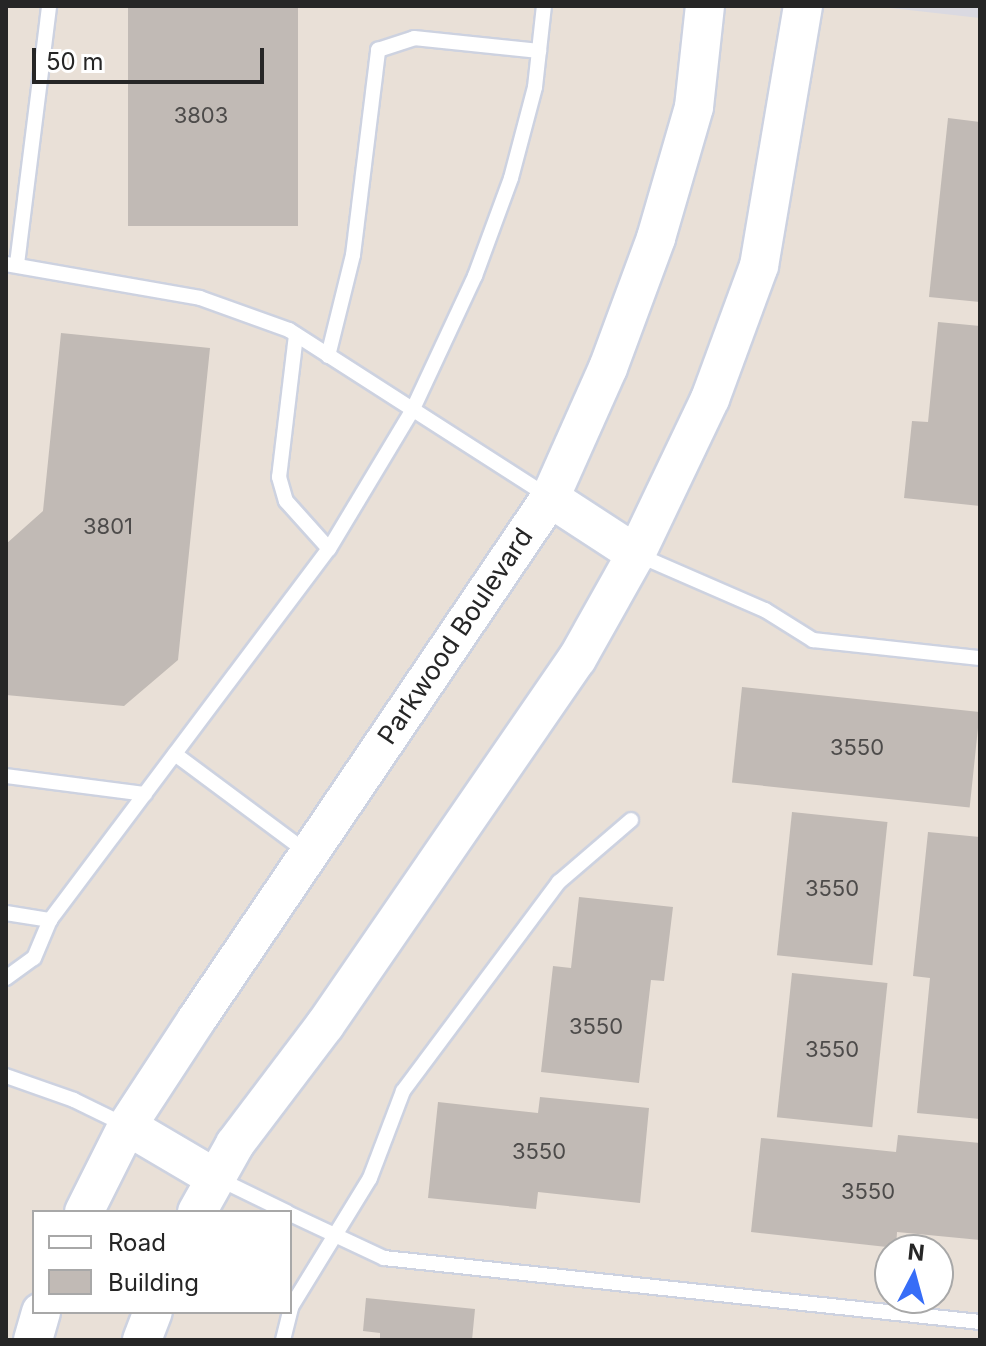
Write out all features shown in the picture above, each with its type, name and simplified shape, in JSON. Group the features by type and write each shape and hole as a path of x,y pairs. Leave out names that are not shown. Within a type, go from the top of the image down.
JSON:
{"main road":[{"name":"Parkwood Boulevard","path":"85,1210 127,1126 550,498 608,368 656,238 694,107 705,6"},
{"path":"198,1210 212,1176 325,1025 429,869 511,758 577,659 636,554 710,399 759,266 803,6"},
{"path":"550,498 636,554"},
{"path":"127,1126 212,1176"},
{"path":"33,1340 40,1314"},
{"path":"142,1340 152,1314"}],"lane":[{"path":"49,6 12,264 200,298 296,335 550,498"},
{"path":"6,978 34,958 50,920 329,549 412,411 475,276 511,178 539,51 544,6"},
{"path":"328,356 353,255 378,50 414,38 539,51"},
{"path":"296,335 279,477 286,501 329,549"},
{"path":"636,554 765,610 813,640 980,658"},
{"path":"175,754 309,854"},
{"path":"6,776 145,794"},
{"path":"292,1305 370,1178 403,1091 559,882 631,820"},
{"path":"6,913 50,920"},
{"path":"6,1076 74,1100 127,1126"},
{"path":"212,1176 282,1210"},
{"path":"292,1215 384,1258 980,1322"},
{"path":"283,1340 289,1314"}],"shaded area":[{"path":"873,6 980,6 980,18"}],"building":[{"path":"128,6 298,6 298,226 128,226"},
{"path":"948,118 980,122 980,302 929,297"},
{"path":"938,322 980,326 980,506 904,498 912,421 928,422"},
{"path":"61,333 210,348 178,660 124,706 6,695 6,544 43,511"},
{"path":"742,687 980,712 970,807 732,782"},
{"path":"792,812 887,822 872,965 777,955"},
{"path":"928,832 980,837 980,1119 917,1113 930,978 913,976"},
{"path":"579,897 673,907 664,981 651,980 639,1083 541,1072 553,966 571,968"},
{"path":"792,973 887,983 872,1127 777,1117"},
{"path":"540,1097 649,1108 640,1203 538,1192 536,1209 428,1198 438,1102 538,1113"},
{"path":"898,1135 980,1143 980,1240 954,1237 954,1234 897,1232 874,1234 874,1246 751,1232 761,1138 896,1152"},
{"path":"366,1298 475,1309 472,1340 380,1340 380,1333 363,1331"}]}
